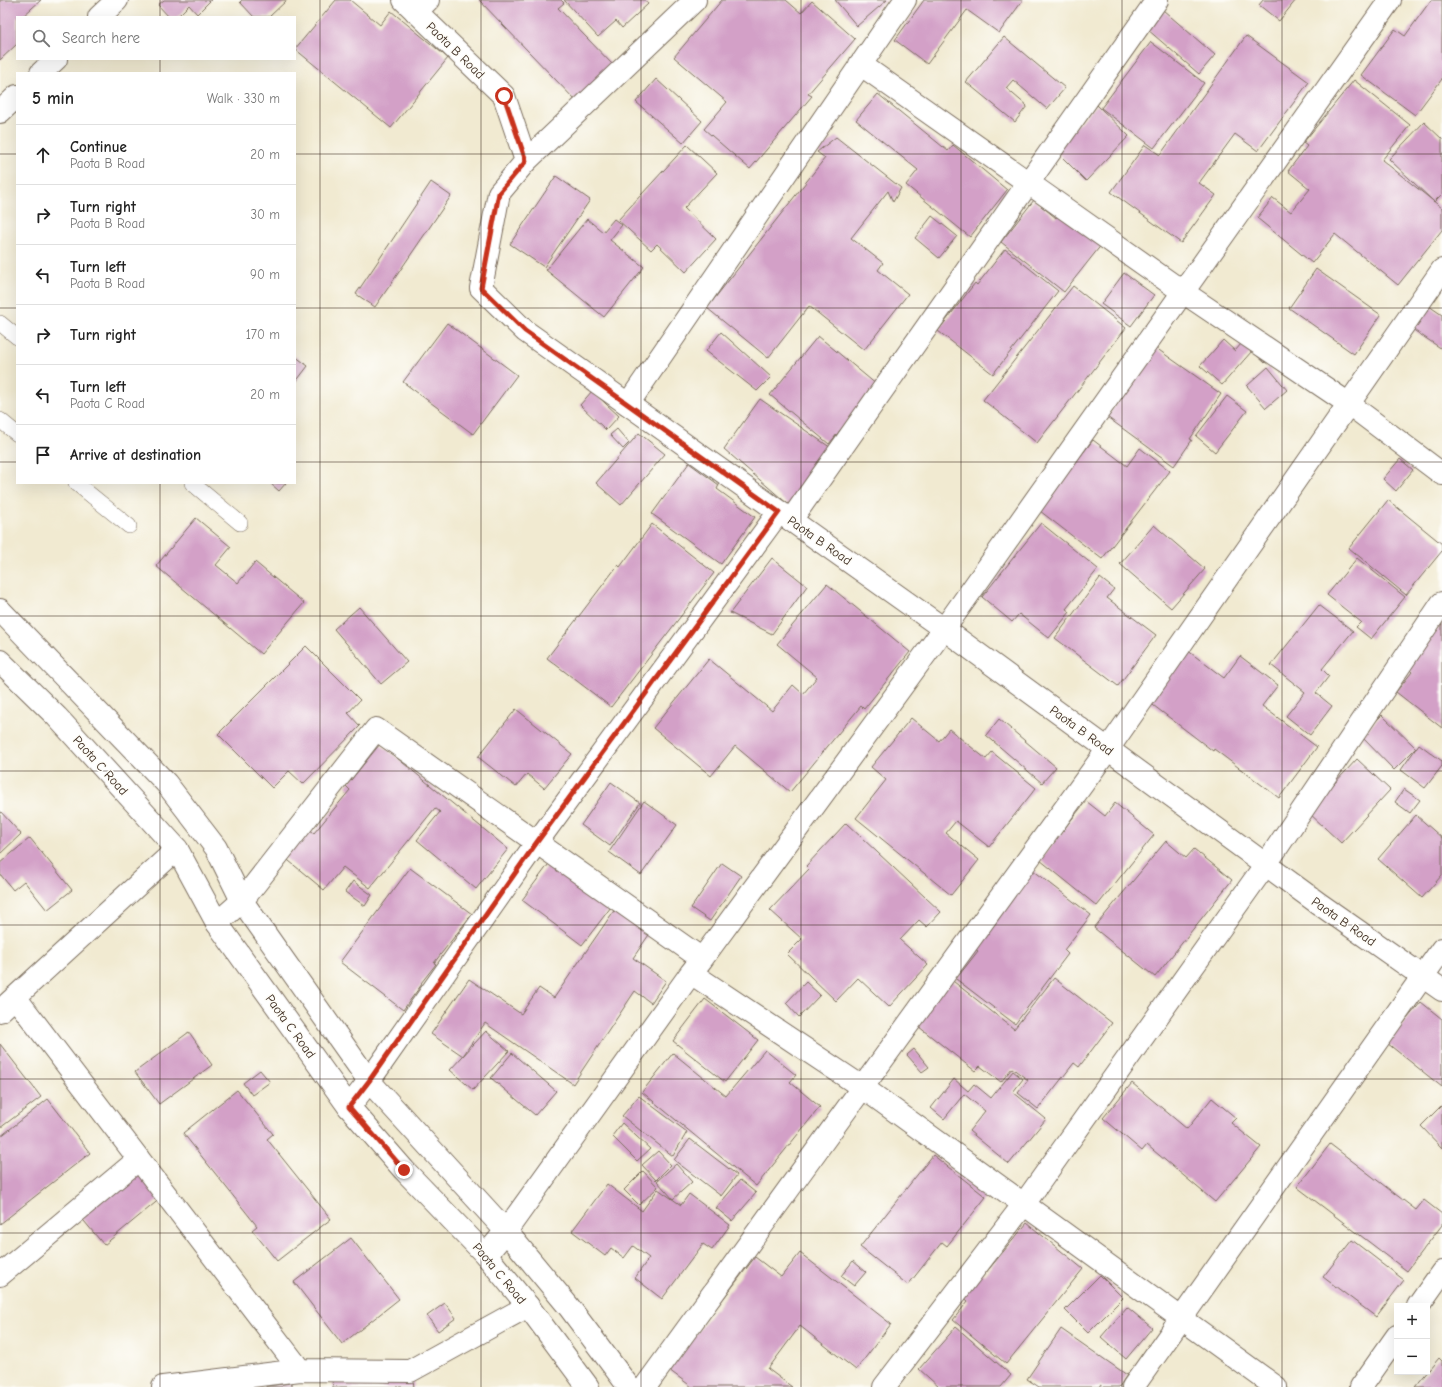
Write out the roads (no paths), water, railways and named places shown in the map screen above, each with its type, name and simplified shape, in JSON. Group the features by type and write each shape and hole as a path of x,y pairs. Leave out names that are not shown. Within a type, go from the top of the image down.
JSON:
{"street":[{"path":"100,16 117,0"},
{"path":"526,161 695,0"},
{"path":"628,404 904,0"},
{"path":"349,1107 369,1081 537,842 785,516 1028,183 1157,0"},
{"path":"486,1255 506,1231 697,966 944,629 1390,0"},
{"name":"Paota B Road","path":"416,4 504,96 526,161 499,193 481,288 525,331 944,629 1266,864 1442,990"},
{"path":"42,72 55,60"},
{"path":"860,64 1183,292 1349,404 1442,474"},
{"path":"0,112 16,97"},
{"path":"645,1387 1108,749 1442,270"},
{"path":"884,1387 1024,1204 1266,864 1442,603"},
{"path":"0,610 166,783 216,848 242,901 369,1081 506,1231 569,1307 629,1387"},
{"name":"Paota C Road","path":"0,661 57,717 177,849 217,923 349,1107 404,1170 486,1255 528,1306 588,1387"},
{"path":"217,923 242,901 376,729 537,842 697,966 1276,1387"},
{"path":"177,849 7,1004 139,1159 300,1370"},
{"path":"1133,1387 1442,949"},
{"path":"0,1275 139,1159"},
{"path":"1420,1303 1442,1272"},
{"path":"163,1387 300,1370 410,1371 528,1306"},
{"path":"1360,1387 1395,1339"}],"lane":[{"path":"0,323 16,336"},
{"path":"0,420 16,433"},
{"path":"77,484 129,526"},
{"path":"193,484 240,523"}]}
